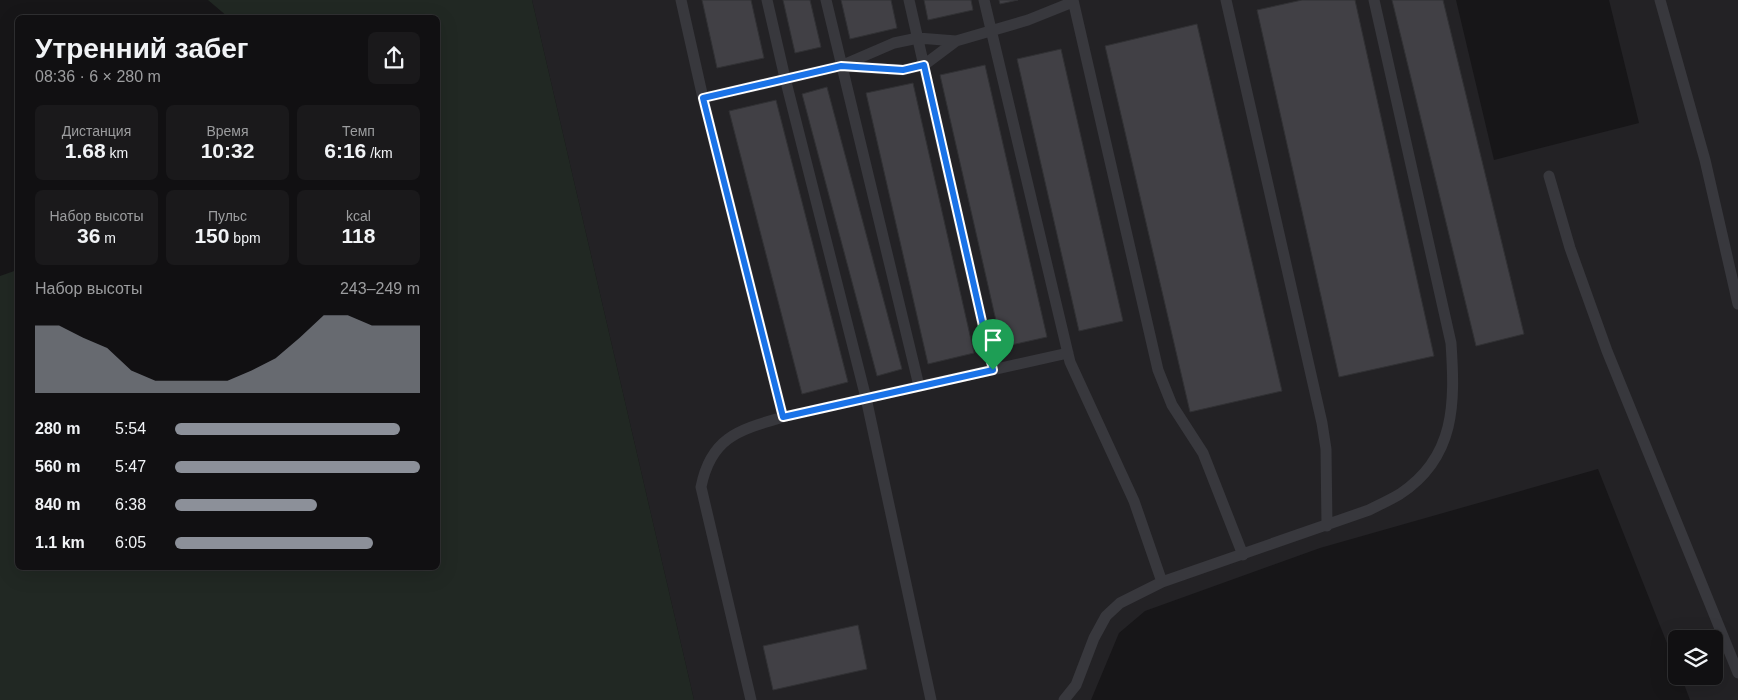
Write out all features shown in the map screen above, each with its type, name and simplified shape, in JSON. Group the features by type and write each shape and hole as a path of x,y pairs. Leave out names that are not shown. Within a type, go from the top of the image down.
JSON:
{"lane":[{"path":"681,0 703,98 783,417"},
{"path":"767,0 784,78 866,398 931,700"},
{"path":"826,0 919,386"},
{"path":"909,0 993,370"},
{"path":"984,0 1070,362 1134,501 1162,582"},
{"path":"1226,0 1322,423 1326,449 1327,526"},
{"path":"1064,700 1076,685 1094,638 1106,616 1120,603 1162,582 1369,510 1407,488 1426,472 1440,452 1451,418 1454,378 1451,343 1374,0"},
{"path":"1660,0 1705,160 1738,304"},
{"path":"703,98 841,66 894,43 918,38 956,40 991,31 1028,20 1073,1 1158,370 1172,405 1203,454 1243,554"},
{"path":"841,66 903,70 924,65 956,40"},
{"path":"1549,176 1570,248 1607,351 1738,673"},
{"path":"751,700 701,487 704,472 711,456 721,444 743,430 783,417 1068,353"}],"shaded area":[{"path":"208,0 532,0 694,700 0,700 0,276 15,271 15,570 440,570 440,15 226,15"},
{"path":"532,0 1456,0 1494,160 1639,123 1609,0 1738,0 1738,700 1690,700 1684,685 1723,685 1723,630 1668,630 1668,646 1598,469 1320,548 1145,611 1119,633 1091,700 694,700"}],"building":[{"path":"702,0 751,0 764,58 717,68"},
{"path":"783,0 810,0 821,47 795,53"},
{"path":"841,0 891,0 897,28 850,39"},
{"path":"924,0 971,0 973,10 928,20"},
{"path":"999,0 1018,0 1000,4"},
{"path":"1302,0 1355,0 1434,356 1339,377 1257,10"},
{"path":"1392,0 1443,0 1524,334 1476,346"},
{"path":"1197,24 1282,391 1190,412 1105,46"},
{"path":"1061,49 1123,321 1079,331 1017,59"},
{"path":"985,65 1047,337 1002,347 940,75"},
{"path":"913,83 974,353 928,364 866,93"},
{"path":"827,87 902,369 877,376 802,94"},
{"path":"776,100 848,382 802,394 729,111"},
{"path":"858,625 867,669 773,690 763,646"}],"route":[{"path":"924,65 993,370 783,417 703,98 841,66 903,70 924,65"}]}
